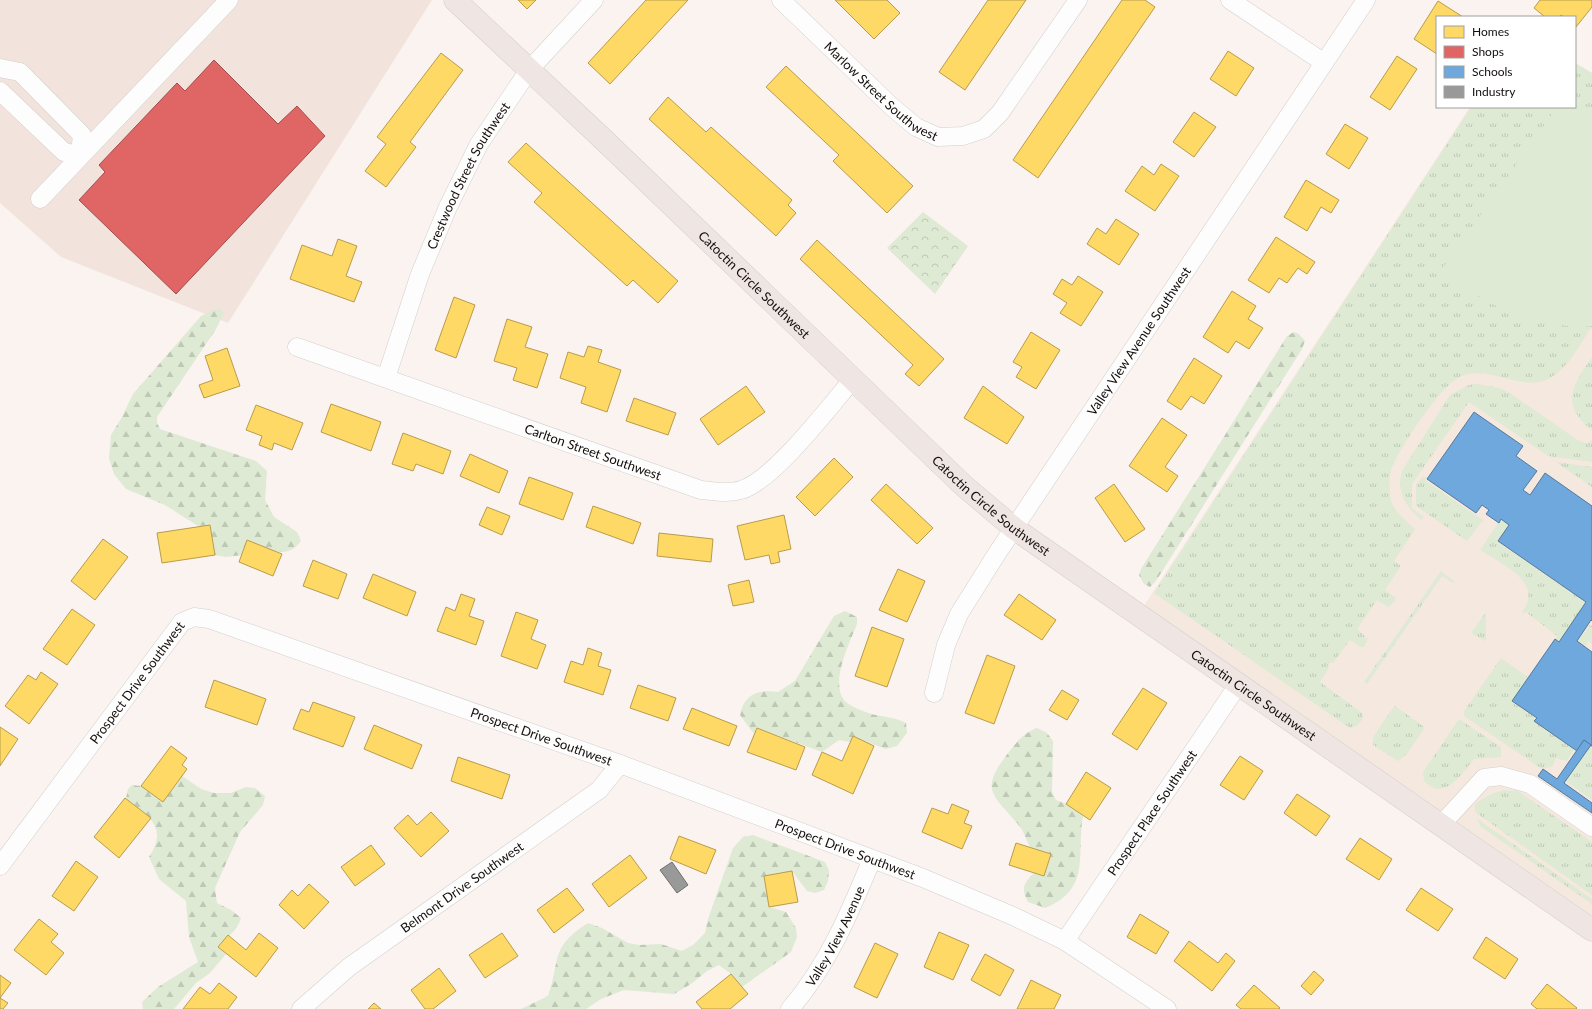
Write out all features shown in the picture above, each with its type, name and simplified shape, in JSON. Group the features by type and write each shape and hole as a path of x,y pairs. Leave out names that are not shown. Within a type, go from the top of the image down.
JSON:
{"main road":[{"name":"Catoctin Circle Southwest","path":"455,0 605,141 964,486 1014,529 1592,930"}],"street":[{"path":"40,199 80,155 229,0"},
{"name":"Crestwood Street Southwest","path":"386,378 420,274 448,207 479,144 529,70 594,0"},
{"name":"Marlow Street Southwest","path":"781,0 891,106 916,127 938,137 963,136 984,129 1000,113 1078,0"},
{"path":"1230,0 1323,62"},
{"name":"Valley View Avenue Southwest","path":"934,693 946,645 959,614 1323,62 1366,0"},
{"path":"0,68 20,72 82,134 80,155"},
{"path":"0,91 64,152 80,155"},
{"name":"Carlton Street Southwest","path":"297,347 701,490 722,492 741,490 755,483 769,472 809,431 853,379"},
{"name":"Prospect Drive Southwest","path":"0,866 182,622 194,617 208,619 243,630 620,764 923,878 1013,916 1065,941 1167,1009"},
{"name":"Prospect Place Southwest","path":"1065,941 1238,685"},
{"name":"Belmont Drive Southwest","path":"301,1009 349,967 594,794 612,776 620,764"},
{"path":"1440,826 1484,778 1501,776 1530,784 1592,827"},
{"name":"Valley View Avenue","path":"790,1009 822,967 846,921 872,859"}],"shaded area":[{"path":"0,0 432,0 228,323 61,257 0,203"},
{"path":"1576,64 1592,73 1592,930 1138,615 1469,108 1576,108"}],"green space":[{"path":"1576,64 1592,73 1592,329 1590,329 1567,364 1548,379 1538,382 1527,382 1484,374 1462,376 1454,381 1434,401 1406,442 1391,470 1390,496 1396,510 1415,529 1394,561 1401,566 1385,590 1396,598 1388,607 1377,600 1357,629 1368,639 1364,647 1361,647 1350,640 1333,663 1331,662 1327,666 1329,668 1320,682 1362,713 1363,718 1361,722 1350,728 1154,593 1470,108 1576,108"},
{"path":"1576,106 1579,106 1592,116 1592,326 1546,323 1515,314 1474,293 1442,269 1556,108 1576,108"},
{"path":"923,212 968,246 935,294 887,248"},
{"path":"215,309 221,309 224,313 216,329 157,417 157,423 160,429 256,461 267,471 265,500 274,517 297,532 301,541 288,551 275,552 247,541 242,555 226,557 215,555 210,525 198,526 165,505 126,489 114,474 109,458 111,435 133,394 201,316"},
{"path":"1294,332 1299,334 1305,341 1302,349 1156,581 1150,587 1144,584 1139,575 1141,569 1287,336"},
{"path":"1592,357 1592,430 1575,412 1572,403 1572,394 1579,377"},
{"path":"1477,384 1500,388 1510,393 1579,441 1588,443 1592,440 1592,462 1548,456 1469,402 1412,484 1412,508 1424,517 1421,520 1407,504 1401,492 1400,479 1402,471 1450,395 1469,385"},
{"path":"1556,462 1592,467 1592,487"},
{"path":"1423,476 1427,478 1426,481 1483,520 1467,541 1416,506 1416,485"},
{"path":"1501,519 1509,525 1498,542 1586,602 1559,642 1555,639 1557,636 1526,612 1524,614 1522,612 1528,601 1528,592 1518,575 1480,550"},
{"path":"1441,571 1455,582 1453,583 1442,576 1367,684 1364,682"},
{"path":"845,611 857,617 857,624 846,651 840,673 840,692 844,700 853,707 864,712 898,719 906,723 907,733 897,746 886,749 853,737 850,742 839,740 822,752 757,728 754,734 740,715 745,702 753,694 764,691 778,692 795,681 834,616"},
{"path":"1486,612 1486,639 1485,641 1471,633"},
{"path":"1590,625 1592,626 1592,644 1588,641 1585,646 1578,641"},
{"path":"1501,658 1529,678 1512,702 1537,718 1535,721 1574,749 1567,761 1556,758 1553,766 1542,769 1464,716 1464,711"},
{"path":"1395,706 1423,726 1424,729 1406,755 1398,761 1373,745 1373,737"},
{"path":"1459,719 1501,747 1501,757 1474,759 1452,784 1438,789 1431,787 1424,781 1423,772"},
{"path":"1037,728 1047,733 1053,741 1052,792 1056,800 1066,804 1083,816 1079,870 1076,881 1070,891 1060,900 1045,908 1028,902 1024,893 1024,886 1027,880 1034,873 1044,876 1051,854 1030,847 1019,825 996,798 992,785 993,777 998,767 1013,747 1023,736"},
{"path":"1591,745 1592,746 1592,800 1565,781"},
{"path":"182,776 201,789 214,793 231,793 246,787 255,788 265,796 263,805 240,832 215,888 217,903 231,910 241,918 237,927 218,947 226,954 210,973 196,983 174,1009 143,1009 142,1002 158,987 198,962 189,937 186,901 159,879 149,857 155,846 157,837 153,823 142,811 126,798 128,789 132,785 141,786 163,802"},
{"path":"1504,790 1518,791 1592,842 1592,895 1475,812 1475,804 1496,792"},
{"path":"1476,818 1592,899 1592,904 1481,827"},
{"path":"753,835 825,862 829,870 828,881 824,890 815,893 807,891 792,871 764,876 769,907 786,912 796,928 797,937 791,952 742,987 731,974 719,965 707,971 691,984 674,994 624,990 601,999 586,1009 521,1009 548,996 558,955 567,940 588,923 602,928 628,943 639,945 661,944 682,951 693,945 705,933 708,919 733,848 743,837"}],"building: Homes":[{"path":"518,0 536,0 527,9"},
{"path":"646,0 688,0 610,84 588,63"},
{"path":"835,0 887,0 900,13 874,39"},
{"path":"988,0 1026,0 965,90 939,72"},
{"path":"1122,0 1145,0 1155,7 1038,178 1013,160"},
{"path":"1540,0 1592,0 1592,7 1576,27 1576,16 1544,16 1534,8"},
{"path":"1438,1 1461,16 1436,16 1436,53 1414,39"},
{"path":"1228,51 1254,68 1236,96 1210,79"},
{"path":"441,53 463,70 410,142 416,147 386,187 365,171 386,144 377,137"},
{"path":"1397,56 1417,69 1390,110 1370,97"},
{"path":"786,66 913,186 887,213 833,161 839,155 766,87"},
{"path":"668,97 706,132 711,127 792,200 788,205 796,213 776,236 649,119"},
{"path":"1194,112 1216,127 1194,157 1173,142"},
{"path":"1345,124 1368,138 1349,169 1326,154"},
{"path":"526,143 678,281 658,303 633,280 627,286 534,202 542,193 508,162"},
{"path":"1161,164 1179,176 1155,211 1125,191 1142,166 1154,175"},
{"path":"1306,180 1339,200 1331,213 1321,207 1307,231 1284,217"},
{"path":"1116,219 1139,234 1119,265 1087,244 1097,228 1106,234"},
{"path":"1276,237 1315,262 1307,274 1298,268 1287,283 1279,278 1269,293 1248,280"},
{"path":"338,239 357,246 346,276 362,282 354,302 290,279 302,245 332,256"},
{"path":"817,240 944,359 919,386 905,374 913,365 800,259"},
{"path":"1078,276 1103,292 1081,326 1060,313 1067,303 1053,294 1062,279 1072,285"},
{"path":"1232,291 1256,306 1248,319 1263,328 1249,349 1236,341 1228,353 1203,337"},
{"path":"454,297 475,305 456,358 435,350"},
{"path":"507,319 532,327 525,347 548,354 537,388 513,380 517,368 494,361"},
{"path":"1031,332 1060,350 1036,389 1016,377 1022,367 1013,362"},
{"path":"588,346 602,350 598,362 621,370 607,412 581,403 586,387 560,378 568,352 584,357"},
{"path":"227,348 240,386 204,398 199,385 213,380 205,356"},
{"path":"1194,358 1222,376 1204,404 1191,396 1181,410 1167,401"},
{"path":"746,386 765,412 718,445 700,419"},
{"path":"983,386 1024,417 1007,444 964,418"},
{"path":"634,398 676,413 668,435 626,421"},
{"path":"331,404 381,422 371,451 321,432"},
{"path":"256,405 303,423 292,450 274,443 272,450 259,445 262,436 246,430"},
{"path":"1162,418 1187,435 1165,467 1178,476 1167,492 1129,466"},
{"path":"403,433 451,451 443,474 416,464 413,471 392,464"},
{"path":"470,454 508,471 499,493 460,476"},
{"path":"834,458 853,477 815,516 796,497"},
{"path":"529,477 573,493 563,520 519,504"},
{"path":"886,484 933,528 917,544 871,500"},
{"path":"1114,484 1145,529 1125,542 1095,498"},
{"path":"593,506 641,523 633,544 586,527"},
{"path":"487,507 510,516 502,535 479,525"},
{"path":"784,515 791,549 778,552 780,562 771,564 769,555 745,560 737,526"},
{"path":"210,525 215,555 162,563 157,533"},
{"path":"659,533 713,539 711,562 657,556"},
{"path":"103,539 128,557 95,600 71,581"},
{"path":"247,540 282,554 273,576 239,562"},
{"path":"313,560 347,574 338,599 303,586"},
{"path":"898,569 925,581 907,622 879,610"},
{"path":"373,574 416,592 407,616 363,598"},
{"path":"749,580 754,602 733,606 728,585"},
{"path":"461,594 475,599 469,616 484,621 476,645 437,631 446,607 455,611"},
{"path":"1019,594 1056,620 1042,640 1004,615"},
{"path":"72,609 95,625 67,665 43,649"},
{"path":"516,612 538,620 531,639 546,645 537,669 501,656"},
{"path":"872,627 904,639 887,687 855,676"},
{"path":"588,648 602,653 598,666 611,670 603,695 564,682 571,661 583,665"},
{"path":"987,655 1015,666 994,724 965,713"},
{"path":"41,672 58,684 29,724 5,706 28,675 36,680"},
{"path":"214,680 266,699 257,725 205,707"},
{"path":"638,685 676,698 668,721 630,708"},
{"path":"1143,688 1167,703 1137,750 1112,734"},
{"path":"1062,690 1079,700 1067,720 1049,710"},
{"path":"313,702 355,717 343,747 293,729 301,709 309,712"},
{"path":"692,708 737,726 729,746 683,729"},
{"path":"374,725 422,745 412,769 364,749"},
{"path":"0,727 18,739 0,766"},
{"path":"757,728 805,747 796,770 747,752"},
{"path":"853,736 874,746 853,794 812,775 822,752 842,761"},
{"path":"171,746 187,758 182,765 187,769 163,802 141,786"},
{"path":"1240,756 1263,771 1244,800 1220,785"},
{"path":"458,757 510,775 502,799 451,781"},
{"path":"1086,772 1111,788 1090,820 1066,804"},
{"path":"1297,794 1330,816 1316,836 1284,813"},
{"path":"125,798 151,818 119,858 94,837"},
{"path":"952,804 969,811 964,823 972,826 962,849 922,832 932,808 948,814"},
{"path":"431,812 449,831 421,857 394,828 408,815 417,825"},
{"path":"679,836 716,850 706,874 670,859"},
{"path":"1360,838 1392,859 1379,880 1346,859"},
{"path":"1016,843 1051,854 1044,876 1009,865"},
{"path":"371,845 385,864 355,886 341,867"},
{"path":"630,855 647,878 609,907 592,884"},
{"path":"76,861 98,877 74,911 52,896"},
{"path":"792,871 798,902 769,907 764,876"},
{"path":"309,884 329,902 304,929 279,905 292,890 298,896"},
{"path":"567,888 584,910 554,933 537,910"},
{"path":"1421,888 1453,909 1438,931 1406,910"},
{"path":"1140,914 1169,932 1156,954 1127,937"},
{"path":"39,919 58,934 51,942 64,953 46,975 14,950"},
{"path":"939,932 969,945 953,980 924,967"},
{"path":"259,933 278,948 256,977 218,947 228,935 246,950"},
{"path":"502,933 518,956 485,978 469,955"},
{"path":"1486,937 1518,959 1505,979 1473,958"},
{"path":"1189,941 1218,963 1226,953 1235,961 1212,991 1174,961"},
{"path":"875,943 898,954 877,998 854,987"},
{"path":"985,954 1014,970 1000,996 971,980"},
{"path":"439,968 456,991 433,1009 425,1009 411,990"},
{"path":"1314,971 1324,980 1311,995 1301,986"},
{"path":"731,974 748,994 730,1009 702,1009 696,1002"},
{"path":"0,975 11,983 0,998"},
{"path":"1031,980 1061,995 1054,1009 1017,1009"},
{"path":"219,983 237,997 228,1009 183,1009 200,987 210,994"},
{"path":"1547,984 1577,1008 1537,1009 1531,1004"},
{"path":"1254,985 1280,1008 1241,1009 1236,1005"},
{"path":"0,998 8,1003 3,1009 0,1009"},
{"path":"374,1003 381,1009 368,1009"}],"building: Shops":[{"path":"214,60 278,124 297,106 325,136 176,294 79,200 105,172 99,165 177,83 185,91"}],"building: Schools":[{"path":"1474,412 1523,446 1516,456 1537,471 1523,490 1530,495 1545,473 1592,506 1592,621 1591,620 1577,641 1592,652 1592,746 1584,740 1577,751 1534,721 1537,718 1512,701 1555,639 1559,642 1586,602 1498,541 1509,525 1501,519 1499,523 1486,514 1489,510 1482,505 1476,513 1427,479"},
{"path":"1584,740 1591,745 1564,783 1592,803 1592,813 1538,776 1543,769 1557,779"}],"building: Industry":[{"path":"672,862 688,885 677,893 660,870"}]}
